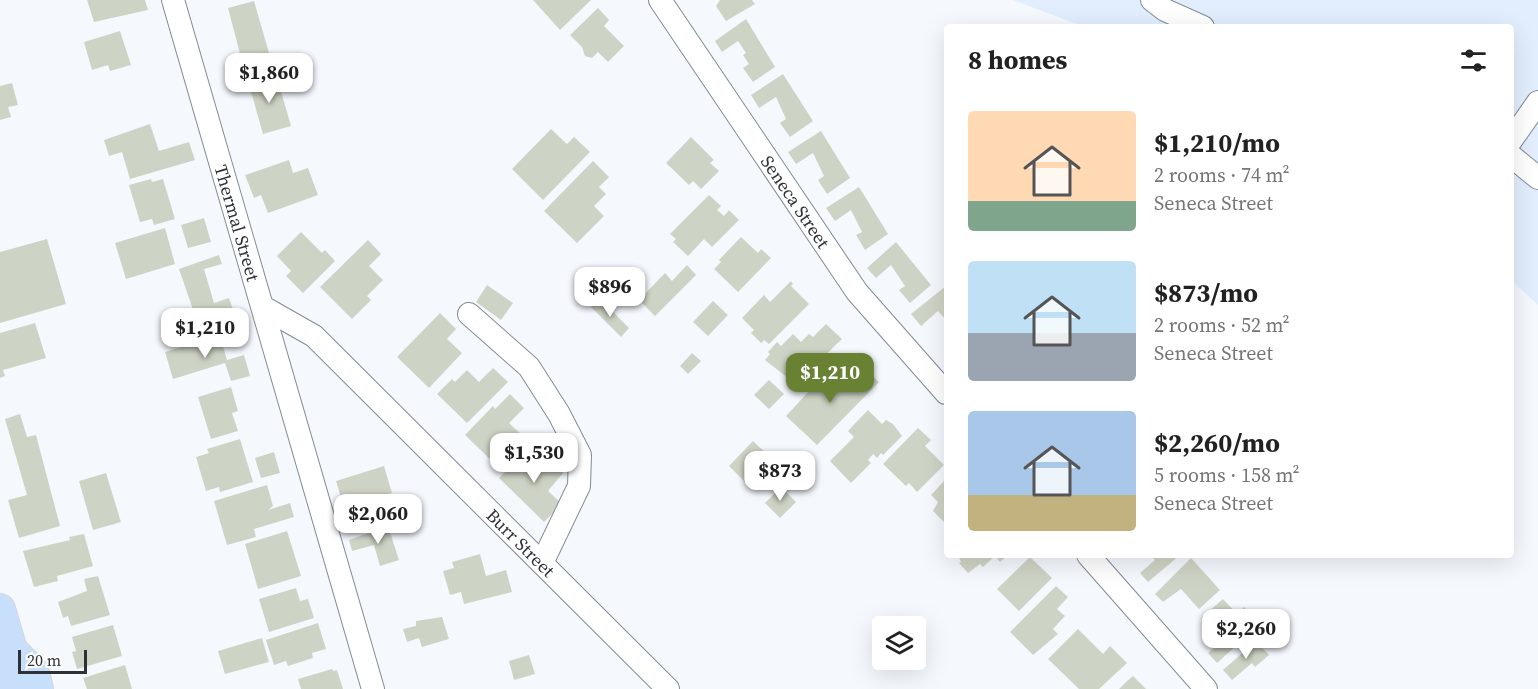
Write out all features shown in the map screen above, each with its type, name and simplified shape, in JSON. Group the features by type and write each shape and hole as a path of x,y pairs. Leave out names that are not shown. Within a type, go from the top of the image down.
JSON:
{"main road":[{"path":"0,609 12,650 34,672 38,689"},
{"path":"9,689 6,676 12,650"}],"street":[{"name":"Thermal Street","path":"173,0 373,689"},
{"name":"Seneca Street","path":"660,0 857,292 944,391"},
{"path":"1152,0 1197,24"},
{"path":"1514,136 1538,102"},
{"path":"1514,158 1538,178"},
{"name":"Burr Street","path":"263,307 314,336 668,689"},
{"path":"469,314 529,367 560,414 580,455 579,486 542,563"},
{"path":"1091,558 1206,689"}],"shaded area":[{"path":"1013,0 1538,0 1538,305 1514,283 1514,24 1077,24"}],"building":[{"path":"87,0 145,0 148,10 94,22"},
{"path":"533,0 591,0 560,30"},
{"path":"720,0 752,0 755,4 726,21 716,6"},
{"path":"254,1 269,53 242,61 228,8"},
{"path":"598,8 609,20 604,26 624,46 608,62 598,52 592,58 585,56 582,47 570,35"},
{"path":"746,19 775,67 753,82 743,68 749,64 743,55 746,53 738,41 722,52 715,41"},
{"path":"120,31 131,65 110,71 108,65 92,70 84,42"},
{"path":"276,74 291,126 263,134 248,81"},
{"path":"783,74 813,121 790,137 780,123 786,119 776,97 759,108 751,95"},
{"path":"12,83 18,105 8,107 11,117 0,120 0,86"},
{"path":"150,124 159,151 189,142 195,160 130,179 122,152 109,156 104,140"},
{"path":"551,129 567,144 574,137 590,152 543,200 512,169"},
{"path":"821,131 850,178 827,194 818,180 824,176 813,153 796,164 788,152"},
{"path":"691,137 714,160 710,163 719,171 701,189 693,181 689,185 666,163"},
{"path":"289,160 293,173 308,168 318,195 268,213 261,195 254,198 245,175"},
{"path":"593,161 609,177 599,187 606,194 594,206 604,216 577,243 544,211"},
{"path":"151,179 152,182 163,179 175,219 154,225 152,219 140,222 129,185"},
{"path":"859,187 888,234 865,250 856,235 862,232 851,210 835,221 826,208"},
{"path":"709,195 721,206 717,210 724,216 729,210 739,220 712,247 704,239 688,256 673,242 676,239 670,234"},
{"path":"204,218 211,242 188,248 181,225"},
{"path":"165,228 175,264 126,279 115,243"},
{"path":"301,232 322,253 325,250 335,261 303,293 286,276 291,271 277,256"},
{"path":"741,237 758,253 761,249 771,258 738,292 714,269 721,262 719,260"},
{"path":"47,239 66,304 0,323 0,252"},
{"path":"368,240 381,254 369,266 383,280 367,296 371,300 352,319 320,287"},
{"path":"896,242 931,285 910,303 899,290 905,286 891,265 876,278 867,268"},
{"path":"219,255 222,264 204,269 214,303 229,298 233,310 216,316 218,321 199,327 179,269"},
{"path":"687,265 696,275 655,316 639,300 665,273 672,281"},
{"path":"593,274 604,275 603,289 591,287"},
{"path":"791,281 793,284 791,286 809,304 769,344 764,340 761,343 751,333 754,330 742,318 764,295 770,302"},
{"path":"487,285 513,303 501,320 476,302"},
{"path":"944,288 944,318 938,311 921,326 911,314"},
{"path":"599,298 629,328 621,337 591,307"},
{"path":"713,301 728,315 708,336 693,322"},
{"path":"440,313 456,329 447,339 462,353 429,388 397,357"},
{"path":"35,323 46,358 3,370 5,376 0,378 0,333"},
{"path":"826,324 842,339 816,364 822,370 806,386 797,378 793,382 765,360 770,354 768,352 777,342 781,346 793,334 801,342 809,334 813,337"},
{"path":"220,336 227,360 244,355 250,376 231,381 225,363 173,379 165,352 182,347 181,345"},
{"path":"692,353 701,361 688,374 680,366"},
{"path":"493,368 508,382 467,423 437,394 452,379 455,382 467,370 479,382"},
{"path":"839,368 847,376 844,379 848,383 864,368 879,382 817,445 786,416 811,389 813,391 822,382 823,384"},
{"path":"769,380 784,394 769,409 754,395"},
{"path":"231,387 238,411 232,413 238,431 211,439 198,397"},
{"path":"510,394 524,408 509,423 522,435 512,445 516,450 501,465 497,461 494,463 465,435 493,406 495,409"},
{"path":"868,410 882,424 886,420 893,424 902,436 883,455 881,453 877,458 873,454 868,460 871,463 851,483 830,461 854,437 848,431"},
{"path":"20,414 27,437 36,435 60,526 19,538 8,500 27,495 5,419"},
{"path":"918,428 931,440 925,446 944,465 917,492 909,483 906,486 883,464"},
{"path":"240,439 253,482 220,492 219,487 206,491 196,457 209,453 207,449"},
{"path":"753,441 773,460 749,486 729,466"},
{"path":"527,450 541,464 547,457 563,473 548,491 562,504 544,522 499,478"},
{"path":"274,452 280,473 261,478 255,458"},
{"path":"384,466 392,493 388,494 392,505 371,511 369,504 364,505 369,523 350,528 336,481"},
{"path":"106,473 121,522 93,530 79,481"},
{"path":"944,481 944,522 933,511 938,502 931,495"},
{"path":"267,485 273,506 268,510 290,503 294,517 254,529 256,537 227,545 214,501"},
{"path":"781,487 796,502 780,518 765,503"},
{"path":"388,526 399,560 380,566 374,545 352,551 349,540"},
{"path":"287,531 301,576 258,589 245,544"},
{"path":"84,534 93,566 57,576 58,581 34,587 23,551 70,540 69,537"},
{"path":"480,554 486,576 506,570 512,592 464,604 461,592 450,595 443,571 454,568 452,562"},
{"path":"959,558 993,558 983,567 980,564 968,573 959,563 961,562"},
{"path":"1029,558 1052,578 1019,611 997,589"},
{"path":"1153,558 1176,558 1148,582 1140,573 1155,560"},
{"path":"1191,558 1220,590 1199,609 1181,589 1163,602 1155,594"},
{"path":"98,576 110,615 71,626 68,616 63,618 58,602 87,591 84,579"},
{"path":"1056,586 1068,597 1057,609 1065,616 1053,629 1058,634 1033,655 1010,632"},
{"path":"296,588 300,601 308,599 314,618 269,632 259,599"},
{"path":"1223,599 1237,614 1244,607 1260,624 1217,663 1208,653 1224,639 1201,618"},
{"path":"442,617 449,639 422,647 419,638 407,642 403,629 416,626 416,621"},
{"path":"318,623 326,649 312,653 313,658 288,666 286,661 274,665 266,640"},
{"path":"113,625 122,656 77,669 72,652 76,651 72,637"},
{"path":"1078,629 1103,654 1110,646 1127,663 1099,689 1079,689 1048,659"},
{"path":"262,638 269,662 225,674 218,651"},
{"path":"1256,641 1269,655 1255,667 1252,663 1232,680 1223,670"},
{"path":"529,655 535,674 514,680 509,661"},
{"path":"125,665 132,689 87,689 83,678"},
{"path":"332,669 337,670 343,689 301,689 298,679"},
{"path":"1133,676 1146,689 1119,689 1126,682"}]}
